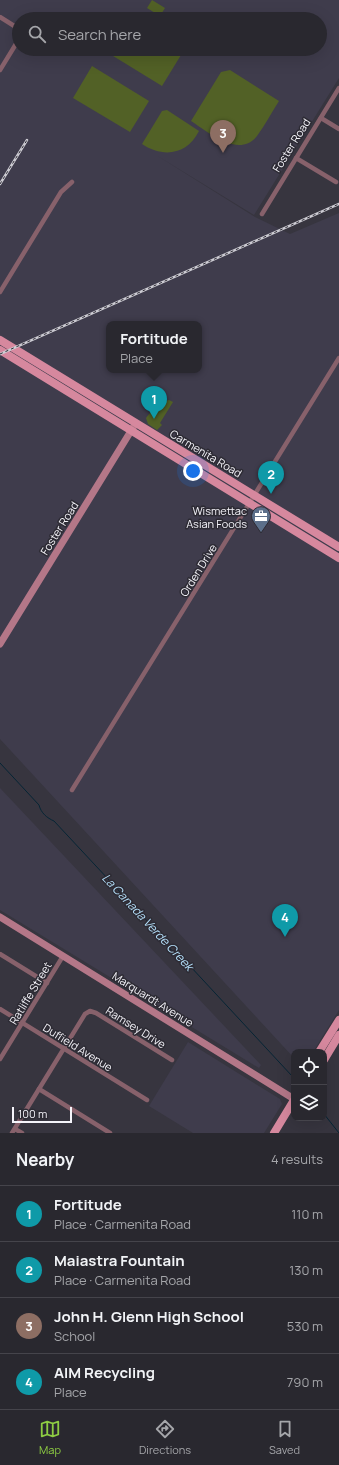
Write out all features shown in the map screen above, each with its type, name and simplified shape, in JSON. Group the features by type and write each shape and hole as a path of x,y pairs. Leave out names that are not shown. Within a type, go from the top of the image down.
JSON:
{"main road":[{"name":"Carmenita Road","path":"0,340 250,503 339,558"},
{"name":"Carmenita Road","path":"0,350 255,496 339,548"},
{"path":"321,1049 339,1020"},
{"path":"327,1055 339,1035"},
{"path":"274,1133 291,1104"}],"street":[{"path":"0,17 12,25"},
{"path":"0,70 12,50"},
{"name":"Foster Road","path":"262,214 339,88"},
{"path":"321,118 339,129"},
{"path":"296,158 336,182"},
{"path":"0,292 61,192 72,182"},
{"name":"Orden Drive","path":"72,790 339,358"},
{"name":"Foster Road","path":"0,644 134,427"},
{"name":"Marquardt Avenue","path":"0,917 291,1097"},
{"path":"0,954 47,983"},
{"name":"Ratliffe Street","path":"0,1059 63,956"},
{"name":"Duffield Avenue","path":"0,1009 147,1100"},
{"name":"Ramsey Drive","path":"63,1048 85,1014 90,1011 96,1013 172,1060"},
{"path":"22,1133 13,1131 63,1048"},
{"path":"39,1089 110,1133"}],"shaded area":[{"path":"0,0 339,0 339,78 254,215 156,155 255,217 290,234 339,213 339,1010 315,1049 291,1049 291,1055 0,739"},
{"path":"0,788 261,1065 259,1068 0,910"},
{"path":"188,1042 280,1099 282,1104 264,1133 193,1133 149,1106"}],"green space":[{"path":"152,0 165,8 162,12 154,12 147,8"},
{"path":"113,56 180,56 162,86"},
{"path":"92,66 149,101 130,132 73,98"},
{"path":"230,70 279,101 257,136 250,142 241,145 233,144 215,137 191,121 221,72"},
{"path":"167,110 199,131 188,145 174,152 158,151 142,144 162,111"},
{"path":"169,400 173,402 160,423 162,425 157,430 148,424 146,418 159,403"}],"waterway":[{"name":"La Canada Verde Creek","path":"0,763 39,805 45,815 54,821 164,939 171,950 177,952 291,1075"},
{"name":"La Canada Verde Creek","path":"327,1118 339,1133"}],"railway":[{"path":"0,184 27,140"},
{"path":"0,354 339,204"}],"place":[{"name":"John H. Glenn High School","path":"223,153"},
{"name":"Fortitude","path":"154,419"},
{"name":"Maiastra Fountain","path":"271,494"},
{"name":"Wismettac Asian Foods","path":"261,533"},
{"name":"AIM Recycling","path":"285,937"}]}
